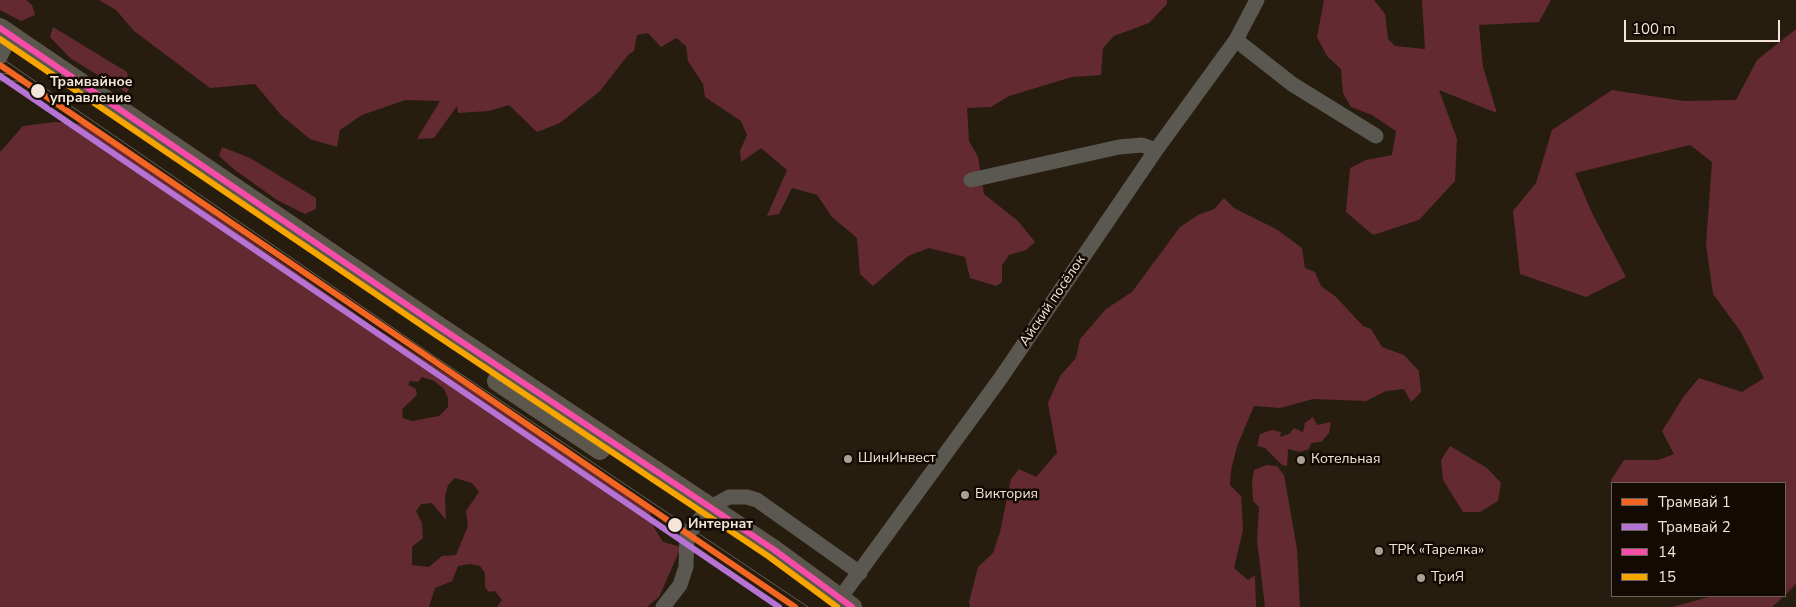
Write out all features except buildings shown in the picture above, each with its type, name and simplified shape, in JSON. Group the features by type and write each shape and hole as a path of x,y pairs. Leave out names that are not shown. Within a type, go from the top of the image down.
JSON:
{"main road":[{"path":"3,41 347,280 710,509 768,562 842,604"}],"street":[{"name":"Айский посёлок","path":"842,604 860,572 1000,379 1156,150 1236,40 1257,0"},
{"path":"1236,40 1292,84 1376,136"},
{"path":"971,180 1119,147 1142,145 1156,150"},
{"path":"663,607 680,585 686,567 686,540 710,509 728,497 747,497 757,500 860,572"}],"shaded area":[{"path":"0,0 26,0 32,5 35,15 21,21 0,10"},
{"path":"99,0 1167,0 1167,4 1149,23 1114,36 1103,48 1101,75 1072,77 1009,96 991,107 967,108 969,141 978,157 984,194 1018,221 1035,242 1026,250 1009,255 1002,265 1002,282 996,286 970,278 965,257 929,248 908,256 873,286 860,274 857,238 832,217 817,195 792,188 779,214 767,216 787,170 761,148 741,162 740,151 747,135 741,121 705,97 703,84 688,61 686,46 676,38 661,47 648,33 637,35 634,51 628,55 600,91 560,123 537,132 509,105 489,111 458,113 457,106 434,138 417,139 440,101 405,100 362,115 340,130 337,147 310,139 282,116 255,84 210,88 134,31 116,10"},
{"path":"1324,0 1374,0 1385,14 1388,39 1395,46 1425,49 1422,0 1551,0 1539,22 1479,25 1483,67 1497,113 1439,90 1457,139 1455,181 1419,220 1373,235 1346,212 1350,168 1366,160 1392,155 1396,131 1372,115 1351,107 1343,93 1341,69 1327,56 1317,37"},
{"path":"53,27 127,72 130,85 127,93 70,58 50,37"},
{"path":"1796,29 1796,584 1786,594 1786,482 1611,482 1611,480 1624,460 1658,460 1674,454 1662,431 1684,396 1699,378 1742,392 1764,378 1741,332 1713,294 1706,244 1712,162 1690,145 1575,173 1592,213 1626,277 1586,297 1520,274 1513,211 1536,183 1552,130 1612,90 1684,101 1736,100 1757,60"},
{"path":"55,122 85,124 377,329 491,402 650,510 652,524 663,542 681,547 659,597 647,607 497,607 502,600 495,591 489,592 485,587 485,573 480,566 470,564 458,566 452,581 435,588 429,607 0,607 0,152 23,126","holes":["422,377 434,381 444,389 448,398 448,407 439,416 412,421 403,418 402,409 417,395 416,389 408,385 410,381 418,382","455,478 472,483 479,492 466,511 468,526 456,555 442,556 429,567 412,565 412,547 423,538 422,523 416,511 421,504 432,503 446,520 445,497 448,485"]},
{"path":"222,147 250,158 316,198 316,209 305,214 277,200 219,156"},
{"path":"1224,198 1234,208 1276,229 1302,248 1305,268 1315,272 1321,286 1336,297 1363,326 1371,329 1382,347 1404,355 1419,371 1421,392 1411,402 1404,389 1386,391 1366,401 1313,399 1280,408 1254,406 1237,446 1230,485 1241,496 1243,530 1234,568 1248,580 1255,575 1256,607 970,607 969,602 978,567 993,553 1000,532 1011,479 1019,469 1036,477 1057,453 1048,403 1060,376 1076,358 1080,339 1106,309 1132,292 1180,227 1198,215 1214,209"},
{"path":"1313,417 1317,425 1331,422 1329,433 1321,442 1311,443 1309,449 1300,452 1288,449 1287,466 1282,465 1265,448 1257,446 1260,434 1272,430 1281,432 1280,437 1289,434 1294,428 1303,432 1305,423"},
{"path":"1450,446 1487,468 1501,483 1498,501 1480,512 1463,512 1443,480 1441,460"},
{"path":"1267,465 1277,466 1284,475 1297,549 1300,607 1265,607 1257,540 1259,507 1253,501 1252,482 1254,470"},
{"path":"1709,597 1783,597 1772,607 1672,607"}],"tram line":[{"path":"0,57 431,354 808,607"},
{"name":"1","path":"0,65 795,607"},
{"path":"0,73 22,76"},
{"name":"2","path":"0,76 779,607"},
{"path":"0,81 17,81 34,88"}],"transit line":[{"name":"14","path":"0,28 441,328 773,549 852,607"},
{"name":"15","path":"0,39 436,335 768,556 837,607"}],"place":[{"name":"Трамвайное управление","path":"38,91"},
{"name":"ШинИнвест","path":"848,459"},
{"name":"Котельная","path":"1301,460"},
{"name":"Виктория","path":"965,495"},
{"name":"Интернат","path":"675,525"},
{"name":"ТРК «Тарелка»","path":"1379,551"},
{"name":"ТриЯ","path":"1421,578"}]}
